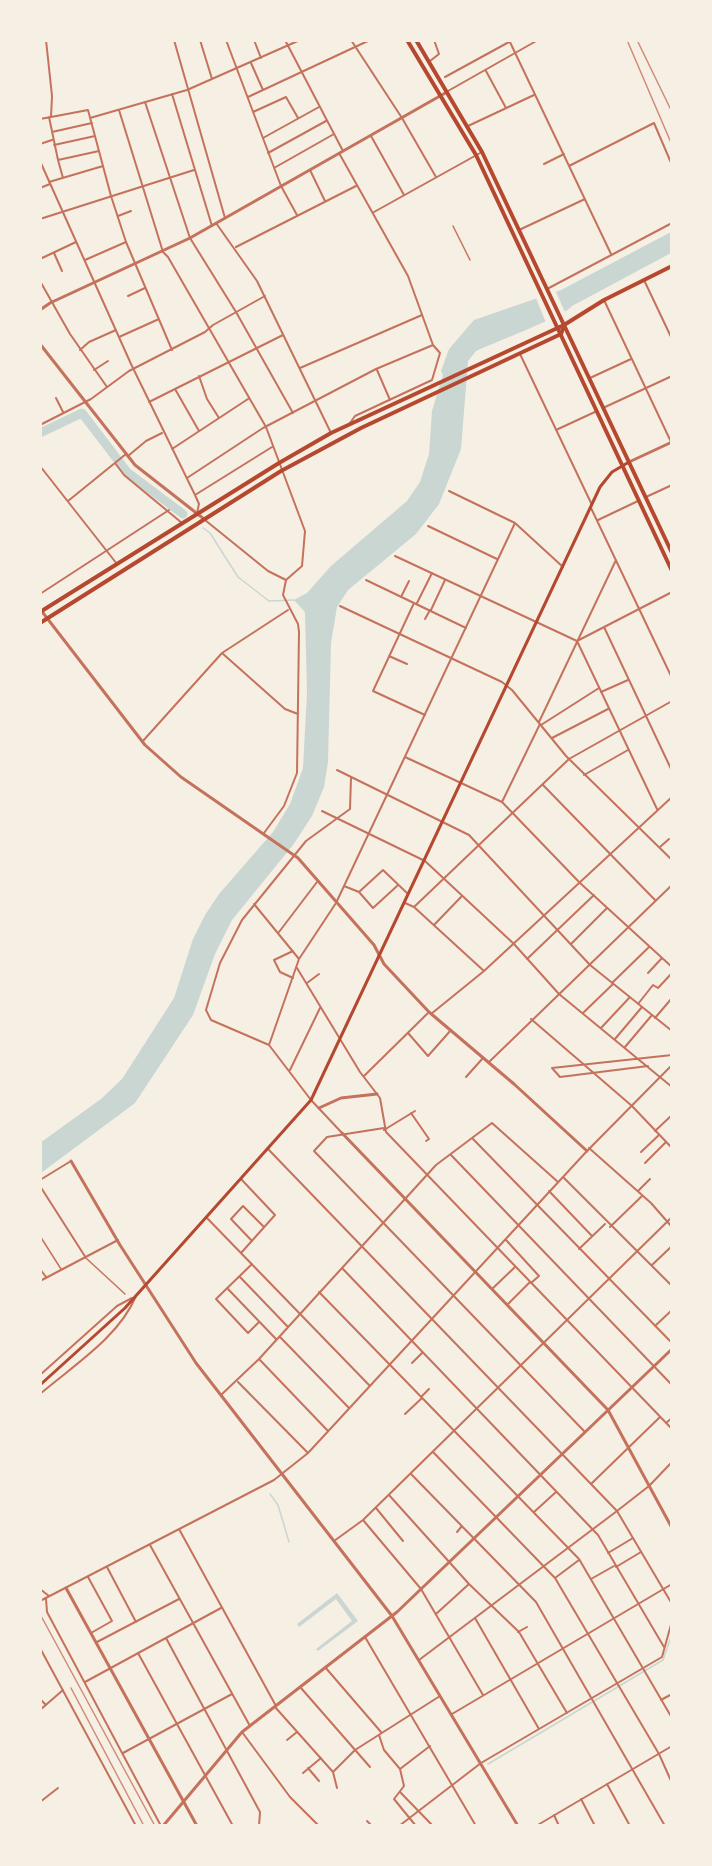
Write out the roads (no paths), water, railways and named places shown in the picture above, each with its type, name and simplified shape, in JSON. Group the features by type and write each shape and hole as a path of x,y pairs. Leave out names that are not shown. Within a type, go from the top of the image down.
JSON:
{"main road":[{"path":"407,40 476,155 672,571"},
{"path":"416,40 482,152 672,553"},
{"path":"41,611 197,513 331,433 558,328 604,300 672,266"},
{"path":"40,623 281,471 361,428 561,334 564,325"},
{"path":"40,1385 102,1332 146,1286 311,1100 592,506 607,477 629,462"}],"street":[{"path":"46,40 50,117 54,145 63,178"},
{"path":"174,40 225,218"},
{"path":"200,40 212,79"},
{"path":"226,40 281,186 297,216"},
{"path":"254,40 261,58"},
{"path":"285,40 327,120 356,186 370,210 374,212 408,276 433,345 440,353 434,379 355,416 350,424"},
{"path":"90,118 187,90 300,40"},
{"path":"351,40 402,118 436,177"},
{"path":"248,97 370,40"},
{"path":"430,61 439,54 434,40"},
{"path":"40,310 50,303 163,252 212,226 538,40"},
{"path":"445,77 509,41 611,254"},
{"path":"251,63 263,90"},
{"path":"486,70 506,108"},
{"path":"172,94 212,226"},
{"path":"468,126 534,95"},
{"path":"253,112 286,97 298,118"},
{"path":"145,102 189,238 236,312 293,413"},
{"path":"263,138 320,106"},
{"path":"40,119 88,110 126,242 172,350"},
{"path":"119,110 163,252 168,256 266,427 305,531 301,567 286,580 283,595 284,601 298,624 299,632 297,772 284,806 266,834"},
{"path":"268,153 327,120"},
{"path":"52,132 92,123"},
{"path":"569,166 654,123 672,165"},
{"path":"274,168 334,135"},
{"path":"54,145 95,136"},
{"path":"370,136 404,195"},
{"path":"40,144 53,140"},
{"path":"58,160 99,151"},
{"path":"374,212 482,152"},
{"path":"544,164 564,154"},
{"path":"40,161 149,402 195,495 199,504 197,513"},
{"path":"40,188 63,178 103,166"},
{"path":"40,219 194,170"},
{"path":"310,170 325,201"},
{"path":"235,248 356,186"},
{"path":"519,230 585,199"},
{"path":"118,216 131,211"},
{"path":"216,223 235,248 264,296 331,433"},
{"path":"548,291 611,254 672,223"},
{"path":"453,226 470,261"},
{"path":"40,259 76,242"},
{"path":"84,260 126,242"},
{"path":"54,253 62,272"},
{"path":"644,279 672,339"},
{"path":"40,281 50,303 107,387"},
{"path":"128,296 145,288"},
{"path":"40,424 86,401 134,369 172,350 264,296"},
{"path":"604,300 671,443 629,462"},
{"path":"300,368 422,315"},
{"path":"119,337 159,319"},
{"path":"80,350 89,342 116,330"},
{"path":"149,402 283,335"},
{"path":"40,344 135,465 268,571 286,580"},
{"path":"187,478 266,427 376,369 433,345"},
{"path":"520,354 672,678"},
{"path":"589,378 631,359"},
{"path":"94,370 108,361"},
{"path":"376,369 390,400"},
{"path":"199,376 207,399 219,418"},
{"path":"603,408 672,376"},
{"path":"175,388 199,431"},
{"path":"56,398 64,412"},
{"path":"172,449 248,399"},
{"path":"556,430 597,411"},
{"path":"68,501 121,459 163,432"},
{"path":"195,495 273,446"},
{"path":"116,463 124,475 182,523"},
{"path":"40,466 117,564"},
{"path":"646,497 672,485"},
{"path":"449,491 515,523 563,567"},
{"path":"598,520 639,501"},
{"path":"40,594 169,510"},
{"path":"269,1045 299,959 336,903 515,523"},
{"path":"428,526 498,559"},
{"path":"395,556 578,641 657,810"},
{"path":"502,802 616,560"},
{"path":"424,715 373,691 399,634 432,573"},
{"path":"366,580 466,628"},
{"path":"425,619 445,580"},
{"path":"401,597 409,581"},
{"path":"578,641 672,592"},
{"path":"340,606 507,686 569,759 672,860"},
{"path":"142,742 222,653 289,610"},
{"path":"41,611 142,742 181,777 294,854 430,1013 638,1191 672,1227"},
{"path":"604,627 672,771"},
{"path":"222,653 285,709 298,714"},
{"path":"389,656 407,664"},
{"path":"601,693 629,679"},
{"path":"540,724 599,688"},
{"path":"414,907 569,759 645,714 672,701"},
{"path":"552,738 609,708"},
{"path":"584,774 628,750"},
{"path":"405,757 502,802 580,883 672,967"},
{"path":"337,770 467,833 590,964 671,1030"},
{"path":"351,778 351,806 338,819 306,841 242,920 224,953 206,1010 208,1018 269,1045 311,1100 608,1410 672,1528"},
{"path":"543,785 609,855 656,900"},
{"path":"364,1076 430,1013 484,971 545,916 672,797"},
{"path":"322,811 425,861 442,880 514,944 559,994 672,1087"},
{"path":"659,848 669,839"},
{"path":"359,892 383,870 397,886 409,895"},
{"path":"278,933 317,882"},
{"path":"344,885 359,892 373,908 397,886"},
{"path":"488,1063 672,885"},
{"path":"527,959 594,895"},
{"path":"434,925 461,897"},
{"path":"405,903 414,907 484,971"},
{"path":"254,904 299,959"},
{"path":"571,944 608,908"},
{"path":"583,1013 649,947"},
{"path":"293,951 274,960 282,974 293,978"},
{"path":"648,973 662,958"},
{"path":"297,968 380,1098 384,1129 672,1429"},
{"path":"638,1004 653,985 658,988 672,973"},
{"path":"306,983 319,974"},
{"path":"601,1028 630,997"},
{"path":"655,1018 672,998"},
{"path":"290,1070 321,1007"},
{"path":"615,1039 642,1007"},
{"path":"625,1047 652,1015"},
{"path":"531,1019 632,1106 672,1148"},
{"path":"408,1033 428,1056 451,1030"},
{"path":"648,1066 560,1077 552,1068 672,1055"},
{"path":"468,1076 483,1058"},
{"path":"40,1601 281,1474 308,1453 588,1149 672,1065"},
{"path":"319,1108 336,1100 377,1094"},
{"path":"415,1111 384,1129 342,1133 327,1137 314,1151 585,1432"},
{"path":"411,1113 427,1132 429,1139 426,1141"},
{"path":"655,1131 672,1115"},
{"path":"220,1395 237,1382 259,1359 426,1175 494,1123 558,1182"},
{"path":"641,1152 659,1135"},
{"path":"473,1138 672,1344"},
{"path":"645,1163 666,1142"},
{"path":"268,1149 617,1511 672,1604"},
{"path":"451,1155 672,1384"},
{"path":"40,1180 71,1161 146,1286 220,1395 392,1616 518,1826"},
{"path":"562,1177 636,1253 672,1286"},
{"path":"241,1179 275,1215 241,1253"},
{"path":"638,1191 650,1179"},
{"path":"40,1186 86,1258 125,1294"},
{"path":"549,1191 592,1236"},
{"path":"610,1227 643,1196"},
{"path":"252,1241 231,1219 243,1206 264,1227"},
{"path":"206,1217 369,1386"},
{"path":"334,1541 376,1508 672,1217"},
{"path":"579,1249 606,1223"},
{"path":"40,1236 62,1270"},
{"path":"505,1239 540,1276 507,1305"},
{"path":"40,1281 118,1240"},
{"path":"651,1265 672,1246"},
{"path":"252,1264 216,1299 248,1332 260,1322"},
{"path":"492,1289 515,1266"},
{"path":"342,1268 592,1529 664,1647"},
{"path":"40,1269 46,1278"},
{"path":"240,1277 288,1327"},
{"path":"227,1288 349,1408"},
{"path":"320,1292 579,1560 672,1718"},
{"path":"40,1375 117,1306 136,1296"},
{"path":"40,1394 128,1317 136,1296"},
{"path":"655,1326 672,1310"},
{"path":"40,1589 47,1597 47,1612 162,1826 219,1756 242,1732 392,1616 672,1349"},
{"path":"412,1363 422,1353"},
{"path":"259,1359 328,1431"},
{"path":"237,1382 308,1453"},
{"path":"405,1414 429,1389"},
{"path":"591,1484 660,1418"},
{"path":"666,1423 672,1418"},
{"path":"433,1452 555,1578 659,1754 672,1782"},
{"path":"419,1660 649,1486 672,1462"},
{"path":"411,1474 536,1602 634,1768 665,1826"},
{"path":"534,1512 556,1492"},
{"path":"389,1495 469,1584 518,1632 567,1713"},
{"path":"376,1508 403,1540"},
{"path":"363,1520 421,1589 483,1695"},
{"path":"457,1532 462,1527"},
{"path":"396,1532 400,1528"},
{"path":"179,1529 276,1706 333,1772 338,1788"},
{"path":"608,1553 633,1538"},
{"path":"150,1544 250,1726"},
{"path":"591,1580 641,1552"},
{"path":"555,1578 579,1560"},
{"path":"107,1567 136,1622"},
{"path":"88,1577 112,1621 91,1632"},
{"path":"436,1614 469,1584"},
{"path":"451,1714 672,1584"},
{"path":"66,1588 197,1826"},
{"path":"96,1642 180,1599"},
{"path":"85,1682 221,1608"},
{"path":"475,1618 539,1730"},
{"path":"399,1826 418,1809 481,1763 662,1657 672,1621"},
{"path":"518,1632 527,1627"},
{"path":"365,1636 476,1826"},
{"path":"166,1638 260,1812 260,1826"},
{"path":"40,1648 136,1826"},
{"path":"138,1653 233,1826"},
{"path":"325,1667 380,1733 384,1750 400,1769 404,1786 394,1798 416,1826"},
{"path":"300,1687 370,1767"},
{"path":"40,1710 63,1690"},
{"path":"123,1753 232,1694"},
{"path":"661,1700 672,1694"},
{"path":"333,1772 355,1750 440,1696"},
{"path":"40,1699 46,1705"},
{"path":"242,1732 290,1797 320,1826"},
{"path":"287,1740 297,1732"},
{"path":"400,1769 430,1746"},
{"path":"536,1826 672,1746"},
{"path":"303,1773 321,1758"},
{"path":"308,1768 320,1781"},
{"path":"608,1784 630,1826"},
{"path":"40,1802 58,1788"},
{"path":"400,1792 433,1826"},
{"path":"581,1799 595,1826"},
{"path":"554,1815 560,1826"},
{"path":"367,1821 372,1826"}],"waterway":[{"path":"40,433 82,413 127,472 183,514"},
{"path":"203,528 210,533 238,577 269,601 294,600"},
{"path":"270,1494 278,1505 289,1542"},
{"path":"488,1764 663,1660 672,1634"}],"railway":[{"path":"627,40 672,145"},
{"path":"637,40 672,112"},
{"path":"40,1614 155,1826"},
{"path":"71,1688 144,1826"}]}
